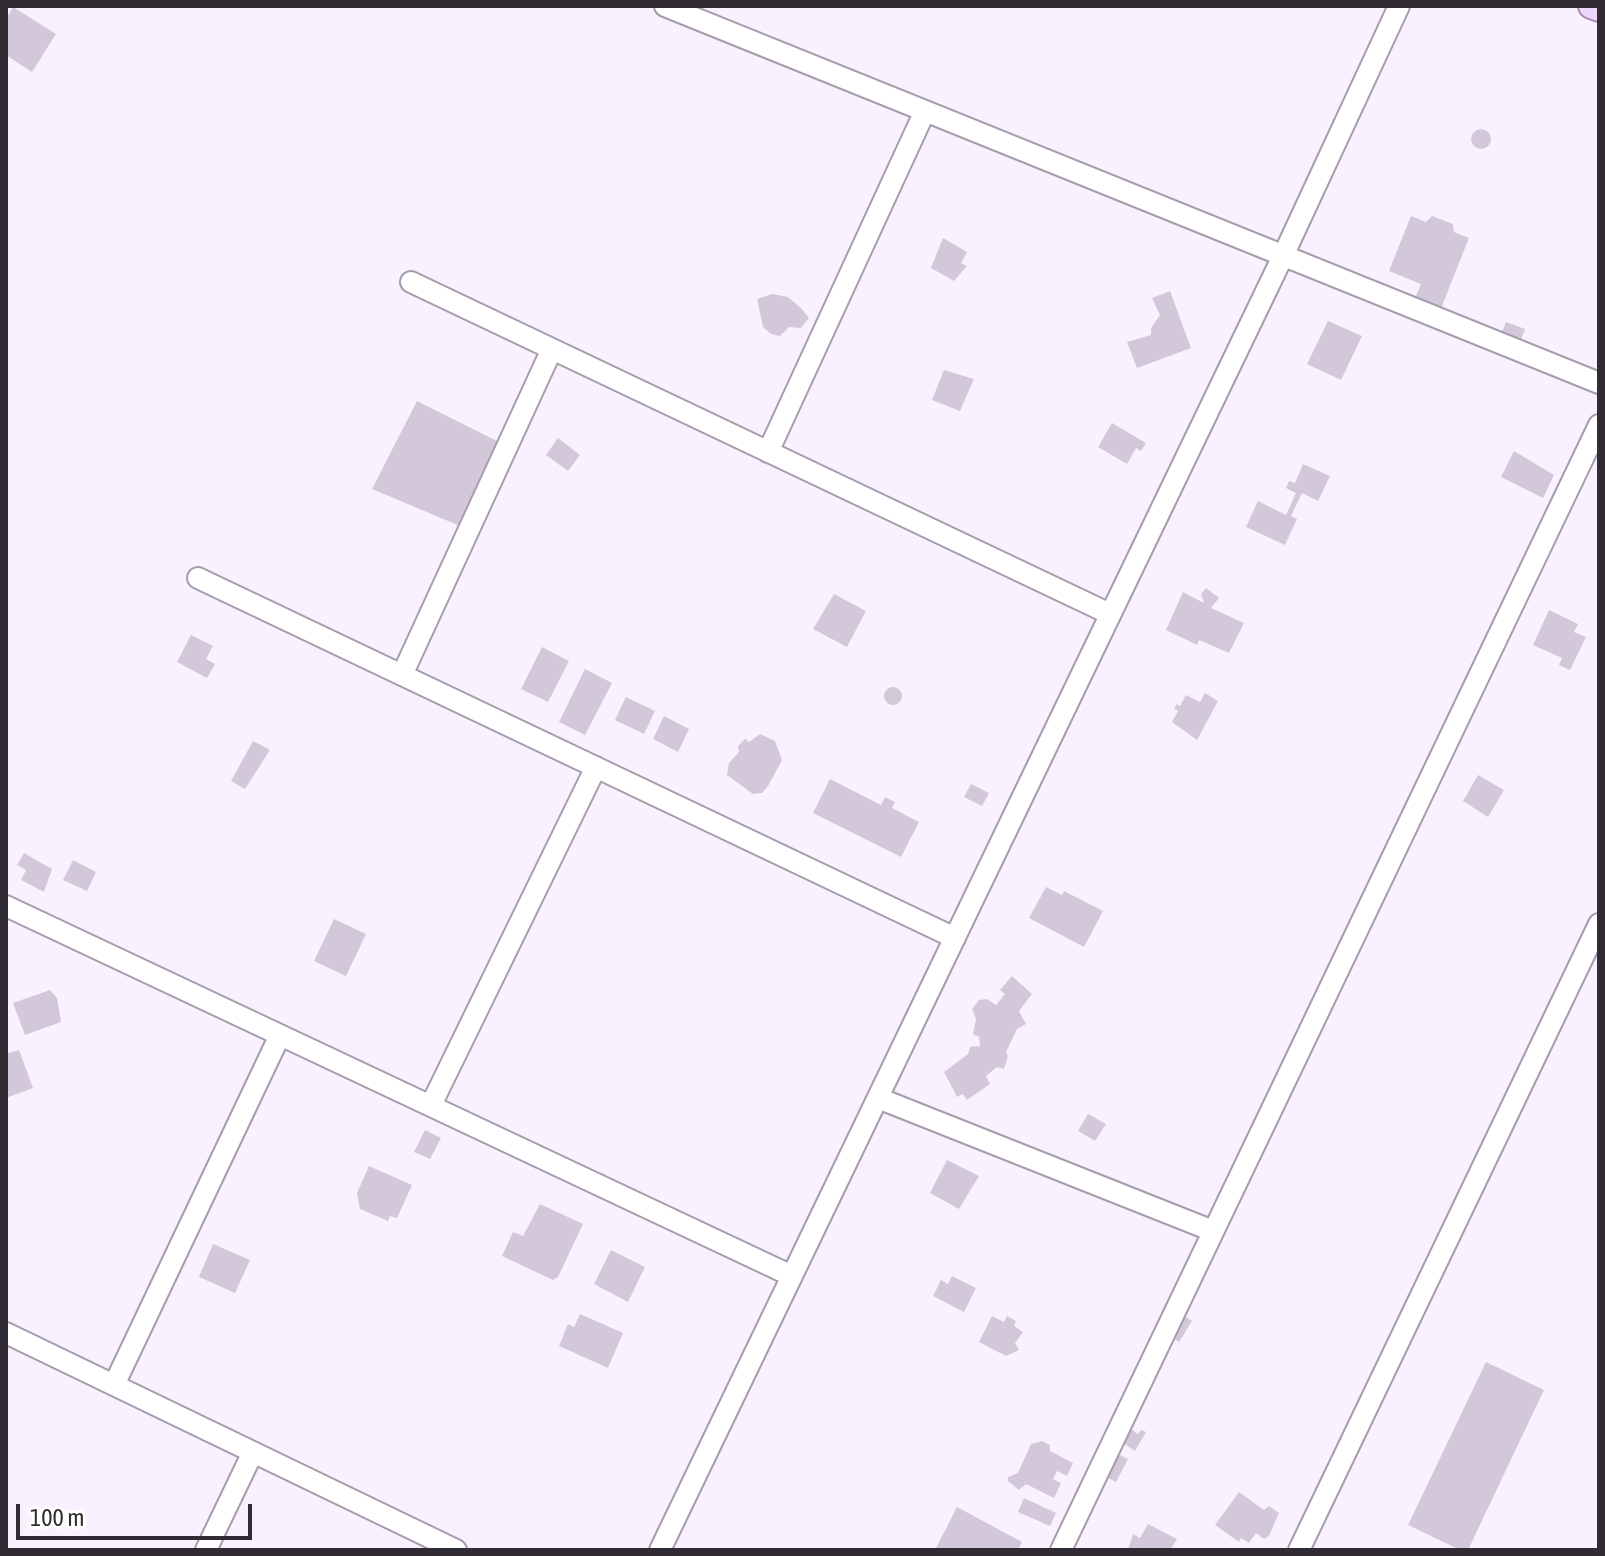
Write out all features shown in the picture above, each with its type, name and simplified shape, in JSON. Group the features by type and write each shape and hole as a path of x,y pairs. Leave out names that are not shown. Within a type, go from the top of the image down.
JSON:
{"main road":[{"path":"1591,6 1599,9"}],"street":[{"path":"665,6 1599,383"},
{"path":"660,1550 1283,256 1399,6"},
{"path":"768,452 925,111"},
{"path":"411,282 1110,614"},
{"path":"402,675 552,349"},
{"path":"1061,1550 1599,425"},
{"path":"198,578 955,938"},
{"path":"431,1105 596,767"},
{"path":"6,906 792,1276"},
{"path":"1299,1550 1599,924"},
{"path":"114,1385 280,1035"},
{"path":"878,1098 1213,1231"},
{"path":"6,1333 456,1550"},
{"path":"206,1550 253,1452"}],"building":[{"path":"13,7 56,34 32,72 6,55 6,19"},
{"path":"1481,129 1488,132 1491,139 1488,146 1481,149 1474,146 1471,139 1474,132"},
{"path":"1411,216 1426,222 1432,216 1453,224 1454,232 1469,238 1440,311 1414,301 1421,284 1389,271"},
{"path":"943,238 967,252 961,263 967,266 954,281 931,268"},
{"path":"1170,291 1191,348 1137,368 1127,342 1151,335 1151,328 1160,315 1152,298"},
{"path":"772,294 788,297 801,308 809,318 801,328 789,327 780,336 771,334 763,327 757,299"},
{"path":"1328,321 1362,336 1341,380 1307,364"},
{"path":"1506,322 1525,329 1518,347 1499,339"},
{"path":"944,370 974,379 960,411 932,400"},
{"path":"417,401 499,442 460,526 372,489"},
{"path":"1112,423 1146,443 1141,451 1136,448 1127,464 1098,447"},
{"path":"558,438 580,455 568,471 546,455"},
{"path":"1514,451 1554,475 1543,498 1501,477"},
{"path":"1303,464 1330,476 1318,501 1302,493 1291,516 1297,519 1285,545 1246,527 1258,501 1286,515 1296,493 1286,488 1289,481 1295,483"},
{"path":"1206,588 1219,598 1211,608 1244,623 1229,653 1199,640 1197,645 1166,630 1183,592 1204,603 1201,594"},
{"path":"834,594 866,611 847,647 813,629"},
{"path":"1549,610 1578,624 1574,632 1586,637 1570,670 1559,665 1562,658 1533,645"},
{"path":"191,635 213,646 206,659 215,664 207,678 177,662"},
{"path":"542,647 569,661 548,702 521,689"},
{"path":"585,669 612,683 585,735 559,722"},
{"path":"893,687 902,696 893,705 884,696"},
{"path":"1205,693 1218,701 1197,740 1172,722 1178,711 1174,708 1177,704 1180,706 1186,695 1200,702"},
{"path":"626,697 655,711 644,734 615,720"},
{"path":"664,716 689,729 678,752 653,739"},
{"path":"760,734 775,741 782,760 768,786 762,793 753,794 727,775 729,763 739,752 738,746 745,739 749,742"},
{"path":"253,741 270,750 245,789 231,781"},
{"path":"1478,775 1504,790 1488,817 1463,801"},
{"path":"830,779 881,805 885,797 895,802 892,808 919,822 901,857 813,813"},
{"path":"971,784 989,793 982,806 964,797"},
{"path":"24,853 52,869 44,892 21,880 26,870 17,865"},
{"path":"73,860 96,872 87,891 63,880"},
{"path":"1046,887 1062,895 1064,891 1103,911 1084,947 1029,918"},
{"path":"334,919 366,934 346,976 314,961"},
{"path":"1012,976 1032,994 1019,1011 1026,1024 1017,1029 1006,1052 1008,1056 1004,1069 997,1067 986,1076 990,1084 967,1100 963,1094 957,1097 944,1072 968,1054 970,1047 980,1046 979,1037 973,1034 976,1019 972,1009 979,1000 987,999 996,1005 1005,994 1000,990"},
{"path":"50,990 57,998 61,1022 25,1035 13,1003"},
{"path":"19,1050 33,1088 6,1098 6,1054"},
{"path":"1088,1114 1106,1124 1095,1141 1078,1131"},
{"path":"425,1130 441,1138 430,1159 414,1152"},
{"path":"947,1160 979,1176 959,1209 930,1193"},
{"path":"369,1166 412,1185 397,1218 390,1216 388,1221 360,1209 357,1193"},
{"path":"540,1204 583,1224 558,1277 553,1280 502,1256 513,1232 523,1236"},
{"path":"213,1244 250,1260 235,1293 199,1277"},
{"path":"611,1250 645,1267 628,1302 594,1284"},
{"path":"952,1276 976,1288 964,1312 933,1296 941,1280 948,1284"},
{"path":"580,1314 623,1333 608,1368 559,1346 568,1324 574,1327"},
{"path":"1181,1314 1192,1321 1179,1342 1168,1334"},
{"path":"992,1316 1004,1322 1007,1316 1016,1321 1014,1326 1023,1332 1015,1343 1019,1350 1006,1356 979,1342"},
{"path":"1486,1362 1544,1390 1468,1550 1460,1550 1408,1525"},
{"path":"1128,1427 1138,1434 1141,1430 1146,1432 1135,1451 1120,1441"},
{"path":"1042,1441 1050,1445 1050,1451 1073,1463 1067,1476 1057,1471 1053,1479 1061,1483 1054,1498 1026,1484 1019,1490 1008,1481 1008,1477 1018,1473 1031,1444"},
{"path":"1112,1451 1128,1459 1116,1482 1101,1474"},
{"path":"1239,1492 1264,1510 1269,1506 1279,1513 1269,1536 1264,1539 1256,1533 1249,1543 1241,1538 1239,1542 1215,1525"},
{"path":"1024,1498 1056,1513 1050,1526 1018,1512"},
{"path":"957,1507 1022,1542 1018,1550 936,1548"},
{"path":"1148,1524 1177,1539 1171,1549 1128,1549 1133,1534 1140,1538"}]}
